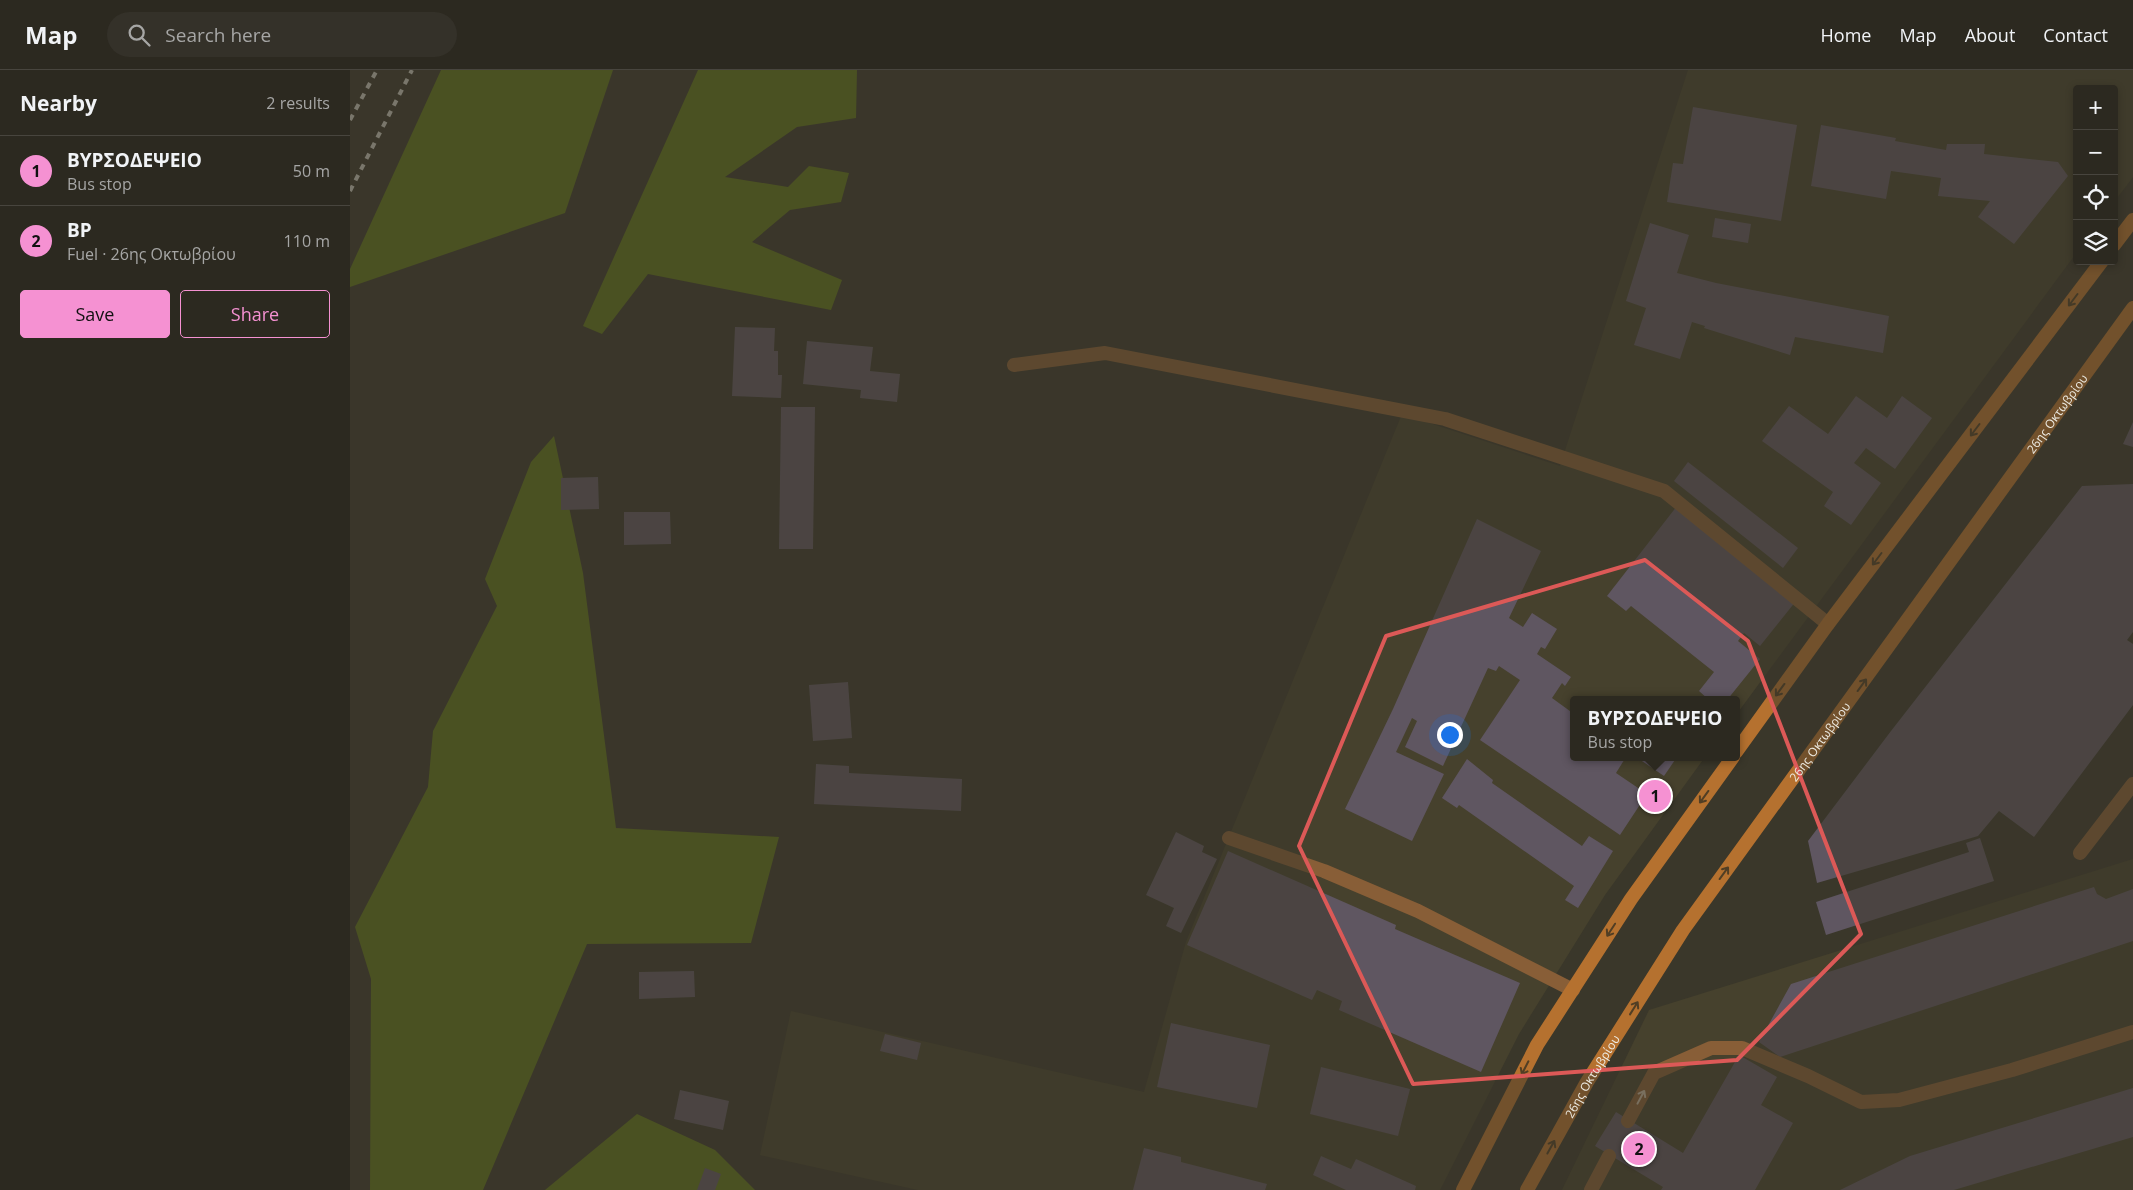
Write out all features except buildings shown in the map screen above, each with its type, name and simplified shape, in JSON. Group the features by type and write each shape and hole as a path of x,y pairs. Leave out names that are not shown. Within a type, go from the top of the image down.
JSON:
{"main road":[{"path":"2118,240 2133,220"},
{"path":"1740,746 1828,624 2099,265"},
{"name":"26ης Οκτωβρίου","path":"1527,1190 1587,1082 1683,930 2133,308"},
{"path":"1463,1190 1537,1044 1631,899 1730,761"}],"street":[{"path":"1014,366 1104,353 1445,419 1664,491 1828,624"},
{"path":"2080,854 2133,784"},
{"path":"1230,838 1324,871 1418,911 1573,990"},
{"path":"1628,1120 1654,1072 1711,1048 1742,1048 1808,1076 1861,1102 1899,1100 2012,1070 2133,1032"},
{"path":"1591,1190 1609,1156"}],"highlighted area":[{"path":"1645,560 1748,641 1861,934 1737,1060 1413,1084 1299,846 1386,636"}],"shaded area":[{"path":"1688,70 2133,70 2133,177 2118,197 2118,85 2073,85 2073,257 1740,710 1740,696 1570,696 1570,761 1702,761 1605,895 1519,1034 1440,1190 918,1190 760,1155 791,1011 1144,1092 1186,942 1402,414 1560,466"},
{"path":"2133,859 2133,1190 1562,1190 1649,1010"}],"green space":[{"path":"441,70 613,70 565,213 350,287 350,269"},
{"path":"698,70 857,70 856,118 797,127 725,177 788,187 809,166 849,173 841,202 790,210 752,242 842,280 831,310 648,274 602,334 583,326"},
{"path":"554,436 583,573 616,828 779,837 751,943 587,944 483,1190 370,1190 371,979 355,927 428,787 433,731 497,606 485,579 531,462"},
{"path":"637,1114 715,1150 755,1190 545,1190"}],"railway":[{"path":"350,120 377,70"},
{"path":"350,191 412,70"}],"place":[{"name":"ΒΥΡΣΟΔΕΨΕΙΟ","path":"1655,796"},
{"name":"BP","path":"1639,1149"}]}
